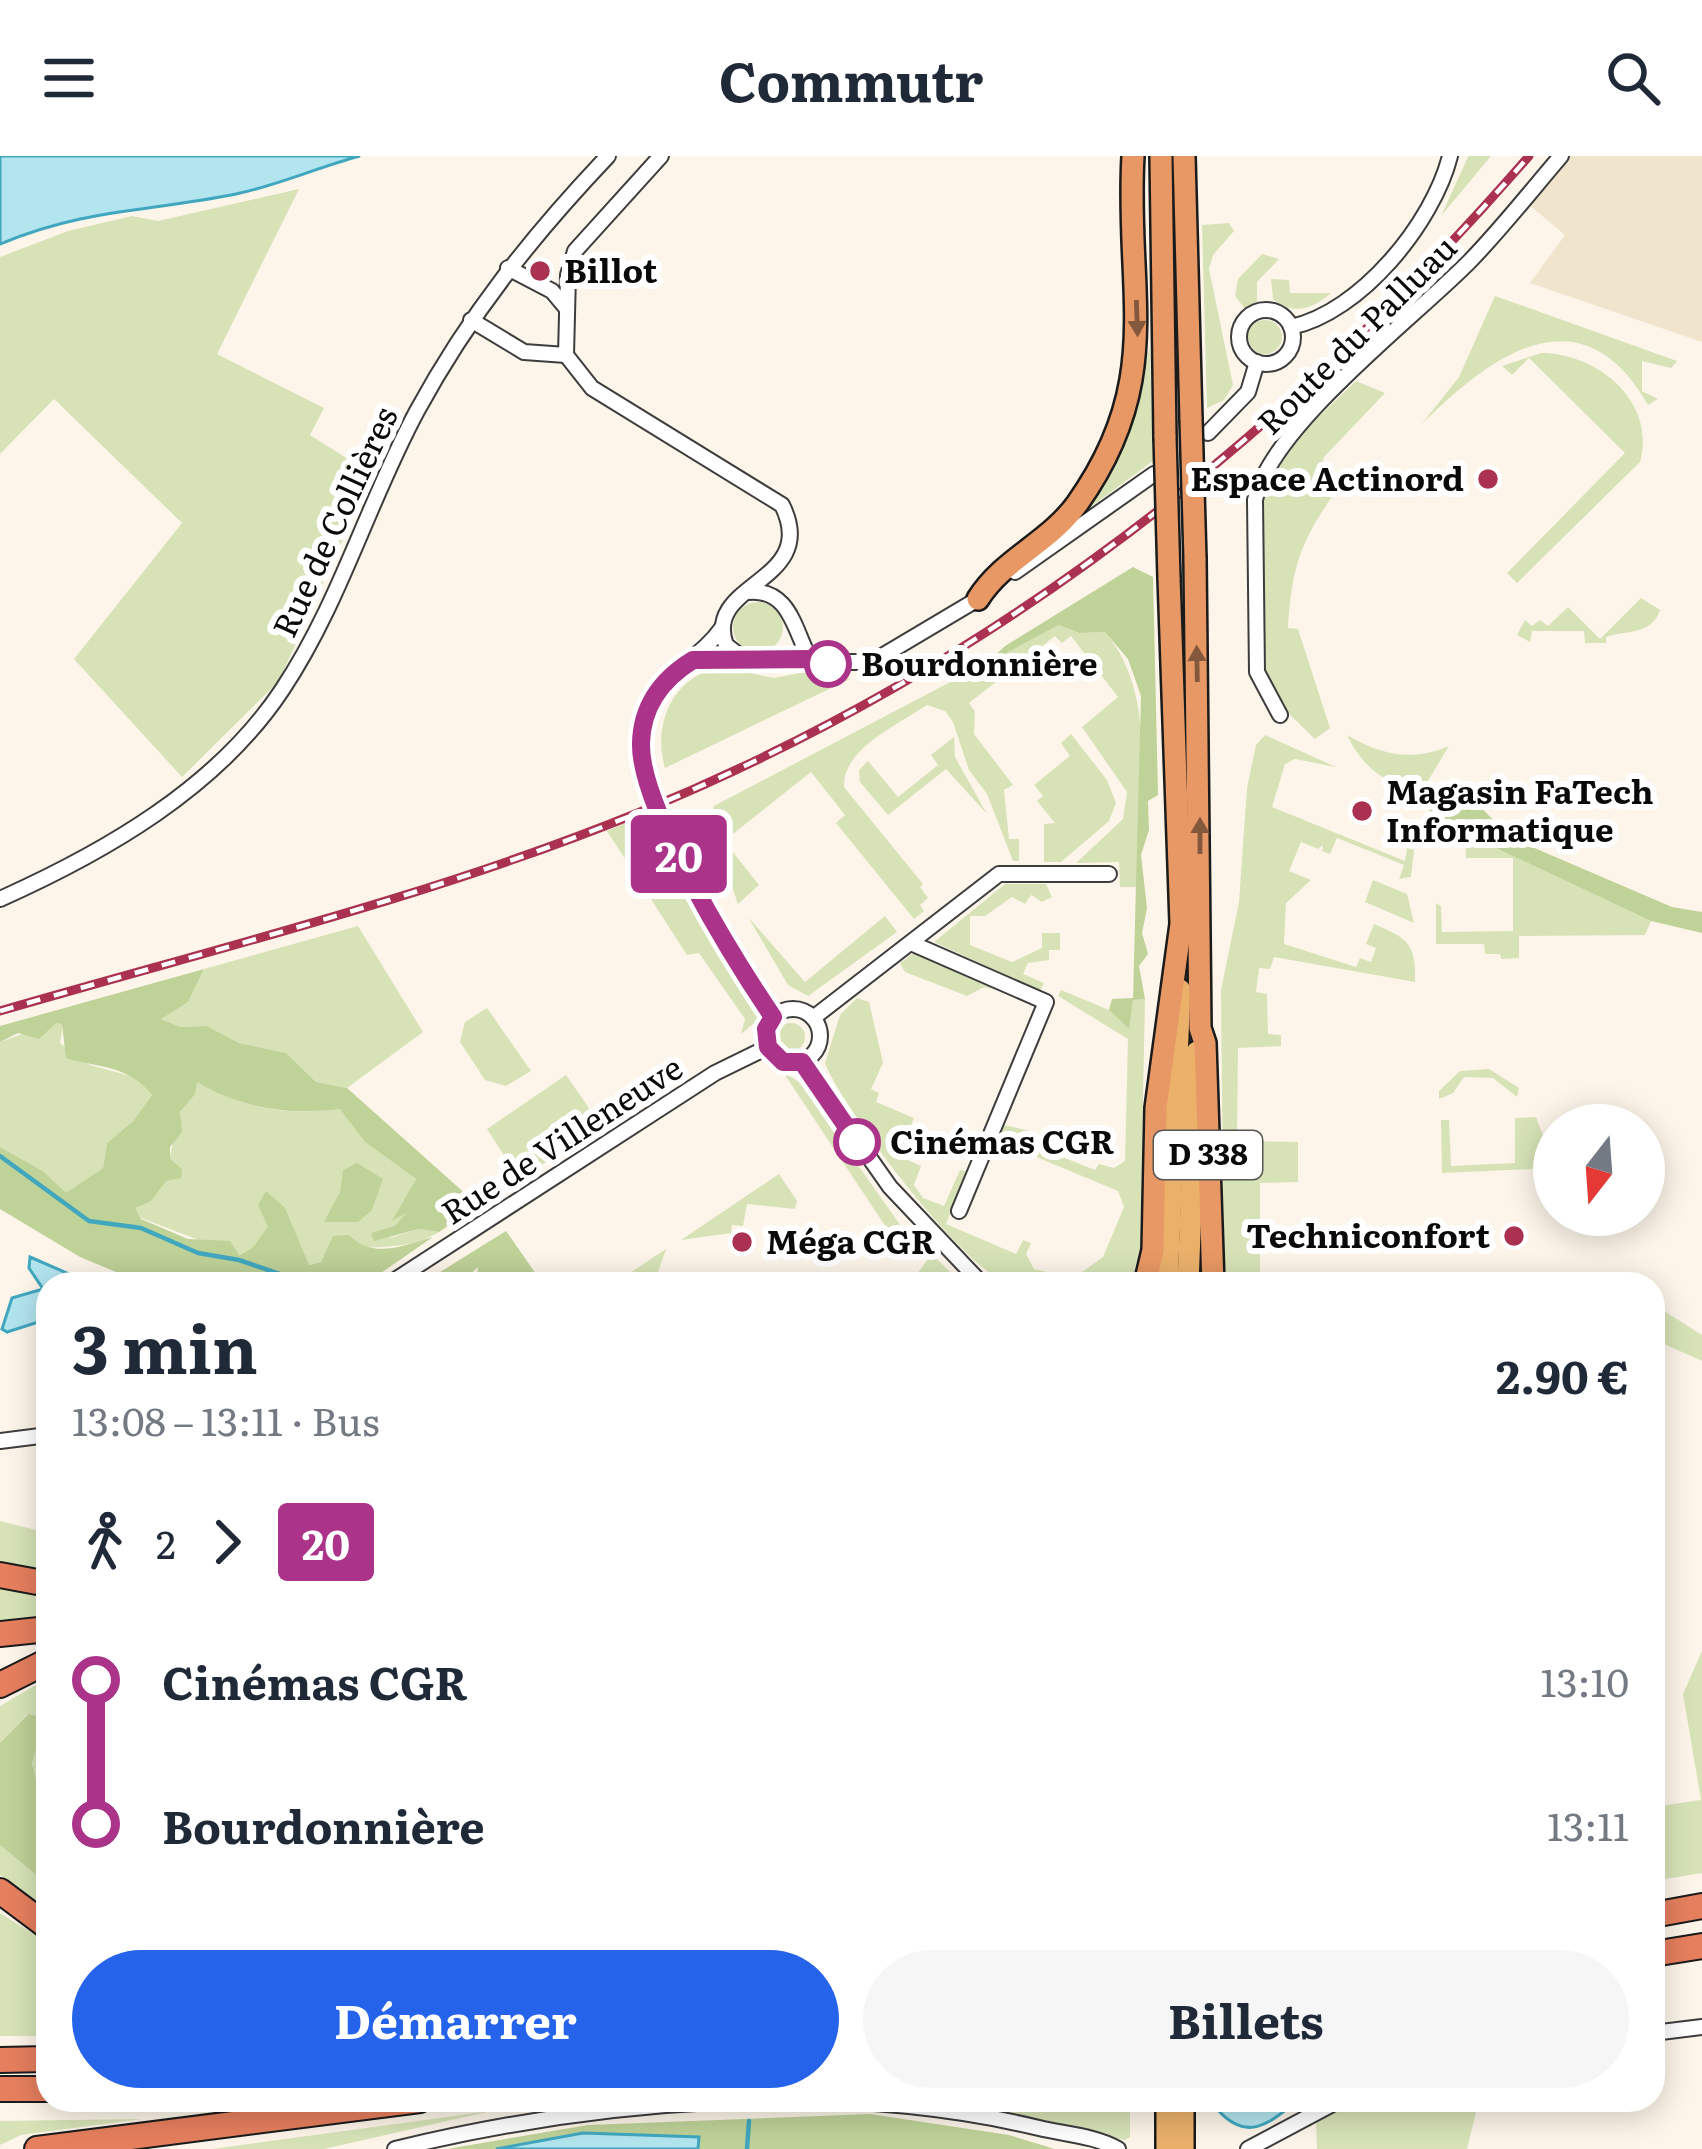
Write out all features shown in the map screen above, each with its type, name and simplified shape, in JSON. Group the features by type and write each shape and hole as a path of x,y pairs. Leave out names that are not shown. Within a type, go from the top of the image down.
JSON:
{"highway":[{"path":"977,599 994,572 1075,507 1122,421 1137,365 1133,156"},
{"name":"D 338","path":"1148,1272 1153,1250 1156,1108 1181,923 1161,156"},
{"name":"D 338","path":"1184,156 1199,426 1195,559 1200,1028 1205,1043 1213,1272"},
{"path":"0,1575 36,1582"},
{"path":"0,1638 36,1631"},
{"path":"0,1638 36,1639"},
{"path":"0,1685 36,1667"},
{"path":"0,1892 36,1919"},
{"path":"1665,1913 1702,1906"},
{"path":"0,1907 36,1930"},
{"path":"1665,1952 1702,1946"},
{"path":"0,2060 36,2059"},
{"path":"0,2090 36,2089"},
{"path":"37,2149 326,2112"}],"main road":[{"name":"D 338","path":"1167,1272 1181,923"},
{"name":"D 338","path":"1189,1272 1200,1028"},
{"path":"1167,2112 1167,2149"},
{"path":"1183,2112 1183,2149"}],"street":[{"name":"Rue de Collières","path":"0,899 70,868 164,808 220,761 281,692 334,599 416,412 471,320 508,268 608,156"},
{"path":"661,156 575,251 566,355 572,370 592,388 776,497 790,529 779,565 785,605 810,659"},
{"path":"1291,327 1339,306 1402,247 1433,205 1450,156"},
{"name":"Route du Palluau","path":"1280,716 1257,672 1255,500 1263,474 1288,436 1472,259 1561,156"},
{"path":"508,268 552,292 567,309"},
{"path":"1275,311 1291,327 1292,344 1282,358 1257,362 1240,346 1239,331 1246,317 1275,311"},
{"path":"471,320 524,352 566,355"},
{"path":"1199,426 1248,392 1257,362"},
{"path":"702,656 810,659 842,665 872,662 977,599 1154,474"},
{"path":"773,1017 708,914 642,761 642,730 652,699 676,671 702,656 721,629 728,605 779,565"},
{"path":"748,592 768,592 785,605"},
{"path":"770,661 787,647 793,627"},
{"path":"721,629 739,658"},
{"path":"813,1018 1000,874 1109,874"},
{"path":"910,943 1046,1001 958,1211"},
{"path":"791,1009 813,1018 819,1042 802,1062 783,1062 768,1047 766,1029 773,1017 791,1009"},
{"name":"Rue de Villeneuve","path":"408,1272 716,1072 768,1047"},
{"path":"802,1062 890,1187 971,1272"},
{"path":"0,1441 36,1436"},
{"path":"1665,2032 1702,2027"},
{"path":"395,2149 491,2126 622,2112"},
{"path":"956,2112 1017,2122 1118,2149"},
{"path":"1247,2149 1317,2112"}],"shaded area":[{"path":"1570,156 1702,156 1702,342 1530,283 1565,235 1528,204"}],"green space":[{"path":"1491,156 1441,216 1468,157"},
{"path":"299,189 217,354 324,408 310,435 372,474 279,681 182,777 74,659 182,523 54,399 0,454 0,257 68,231 132,216 158,221"},
{"path":"1229,223 1234,231 1213,255 1209,269 1233,385 1224,400 1207,408 1202,225"},
{"path":"1262,254 1279,259 1257,282 1257,302 1245,309 1235,296 1238,279"},
{"path":"1271,279 1289,280 1290,293 1331,293 1295,309 1273,299"},
{"path":"1495,296 1677,361 1671,368 1642,361 1642,391 1658,399 1648,405 1622,369 1594,349 1565,341 1535,345 1476,376 1421,425 1459,377"},
{"path":"1265,320 1277,325 1282,337 1277,349 1265,354 1253,349 1248,337 1253,325"},
{"path":"1150,347 1153,461 1085,511 1131,423"},
{"path":"1541,353 1582,361 1618,385 1640,419 1643,440 1640,462 1517,583 1507,573 1625,453 1529,358 1512,375 1502,366"},
{"path":"1356,381 1385,393 1324,457 1321,468 1340,485 1301,552 1290,605 1288,628 1298,629 1330,728 1315,739 1268,685 1261,657 1261,503 1292,442"},
{"path":"1133,567 1153,577 1158,795 1148,801 1149,830 1141,855 1147,908 1142,933 1148,954 1139,966 1145,999 1133,1000 1129,1029 1109,1010 1112,999 1133,998 1141,696 1128,659 1105,632 1079,633 1059,625 987,663 1005,646"},
{"path":"1641,598 1660,610 1656,618 1645,628 1606,637 1606,643 1585,643 1584,631 1532,631 1530,642 1517,635 1525,620 1532,626 1540,620 1548,626 1568,607 1600,639"},
{"path":"758,602 776,609 783,627 776,645 758,652 740,645 733,627 740,609"},
{"path":"1059,625 1079,633 1105,632 1134,688 1142,754 1138,887 1120,887 1119,862 1076,863 1123,819 1127,792 1082,727 1118,697 1071,636 1062,643 1055,636 969,703 975,712 974,734 1013,785 1004,790 1009,839 1019,839 1019,861 1013,861 987,794 969,770 953,722 945,711 927,705 862,749 846,773 844,787 923,884 920,887 928,898 920,905 924,911 914,919 836,823 845,815 811,772 724,841 759,885 738,904 709,819 714,806"},
{"path":"722,667 774,678 815,670 850,679 665,768 662,735 670,704 691,680"},
{"path":"1071,734 1107,780 1116,803 1109,821 1061,862 1044,862 1044,824 1055,823 1037,801 1043,796 1034,785 1070,756 1061,743"},
{"path":"1265,735 1336,767 1295,759 1285,764 1272,807 1405,861 1407,848 1414,850 1411,877 1399,879 1404,865 1337,838 1330,854 1322,851 1323,845 1318,849 1301,842 1289,871 1311,880 1286,903 1284,944 1356,967 1360,958 1371,962 1376,948 1366,944 1374,924 1408,944 1415,982 1274,957 1270,969 1259,968 1256,992 1267,994 1268,1034 1281,1035 1281,1046 1238,1048 1237,1141 1298,1142 1298,1182 1260,1183 1260,1272 1224,1272 1221,990 1239,902 1247,788 1256,745"},
{"path":"1347,735 1397,754 1422,754 1449,746 1426,784 1400,784 1369,766"},
{"path":"954,737 955,757 987,814 946,769 888,815 860,782 859,770 868,761 898,797 938,765 931,755"},
{"path":"1465,790 1509,837 1672,907 1702,912 1702,933 1651,921 1428,816 1433,798"},
{"path":"641,816 754,999 758,1020 741,1034 745,1019 699,953 687,955 607,831"},
{"path":"1428,816 1437,820 1434,840 1428,840"},
{"path":"1465,833 1651,921 1645,935 1519,936 1519,958 1501,959 1500,954 1485,954 1484,944 1436,944 1436,903 1441,906 1442,932 1513,931 1513,858 1466,858"},
{"path":"1373,880 1407,894 1414,923 1365,902"},
{"path":"1005,884 1046,884 1052,897 1042,902 1031,895 1025,904 1012,897 985,916 970,916 970,945 1012,962 1042,948 1042,933 1060,933 1060,950 1049,950 1049,960 1028,963 1023,974 1044,983 1040,991 934,942"},
{"path":"885,916 897,932 808,996 788,985 748,917 805,982"},
{"path":"358,926 423,1032 347,1088 316,1082 286,1053 239,1043 207,1026 181,1027 159,1018 188,1002 204,969"},
{"path":"914,953 996,990 984,987 967,996 905,972 900,963"},
{"path":"204,969 188,1002 161,1019 181,1027 207,1026 239,1043 286,1053 316,1082 347,1088 478,1205 439,1232 419,1229 374,1241 371,1233 395,1226 406,1213 392,1221 416,1179 365,1142 340,1109 266,1108 197,1082 195,1094 180,1112 182,1132 170,1147 170,1159 182,1169 181,1178 166,1181 151,1201 135,1208 141,1219 188,1239 230,1241 239,1255 252,1248 268,1227 258,1205 266,1191 285,1208 309,1265 321,1262 333,1236 349,1235 378,1249 433,1237 382,1272 116,1272 80,1257 0,1209 0,1147 43,1171 66,1193 103,1168 107,1143 133,1121 152,1095 123,1073 66,1058 62,1024 56,1023 39,1039 18,1033 0,1042 0,1026"},
{"path":"1061,990 1109,1010 1128,1028 1133,1000 1145,999 1140,1248 1134,1272 1082,1272 1103,1257 1124,1207 1118,1191 998,1141 1004,1125 1042,1134 1042,1139 1026,1137 1024,1142 1095,1170 1099,1164 1114,1168 1125,1161 1128,1039 1058,996"},
{"path":"857,998 869,1002 883,1063 871,1089 879,1093 876,1102 914,1118 899,1156 921,1166 914,1185 923,1198 944,1206 960,1170 966,1171 946,1224 1016,1254 1023,1240 1031,1243 1026,1254 1034,1269 1047,1272 988,1272 963,1249 906,1185 836,1086 825,1063 840,1015"},
{"path":"487,1008 531,1071 506,1086 485,1080 460,1042 465,1022"},
{"path":"56,1022 63,1024 60,1043 90,1065 138,1078 152,1095 133,1121 107,1143 103,1168 66,1194 43,1171 0,1147 0,1042"},
{"path":"791,1023 801,1027 805,1037 801,1047 791,1051 781,1047 777,1037 781,1027"},
{"path":"1489,1069 1519,1088 1517,1097 1493,1078 1464,1077 1453,1093 1439,1099 1439,1091 1460,1071"},
{"path":"783,1072 799,1082 901,1226 890,1233"},
{"path":"566,1075 600,1124 520,1180 487,1129"},
{"path":"196,1081 265,1108 340,1108 365,1142 416,1179 394,1220 407,1211 390,1238 419,1229 439,1232 398,1246 327,1252 321,1262 308,1265 284,1208 252,1248 238,1255 141,1218 134,1208 147,1201 163,1181 180,1114"},
{"path":"1533,1117 1533,1169 1442,1173 1441,1120 1449,1120 1451,1166 1515,1163 1515,1118"},
{"path":"357,1163 383,1179 372,1210 358,1222 324,1222 340,1192 343,1170"},
{"path":"779,1174 797,1201 795,1209 747,1204 743,1226 732,1225 731,1233 681,1240"},
{"path":"506,1231 535,1272 477,1272 478,1267 473,1272 440,1272"},
{"path":"666,1249 658,1272 632,1272"},
{"path":"931,1255 950,1272 918,1272"},
{"path":"1665,1312 1702,1335 1702,1361 1665,1344"},
{"path":"0,1521 36,1530 36,1570 0,1563"},
{"path":"0,1586 36,1594 36,1616 0,1620"},
{"path":"1702,1651 1702,1873 1665,1879 1665,1805 1701,1800 1683,1694"},
{"path":"36,1685 36,1716 27,1714 0,1743 0,1706"},
{"path":"28,1714 36,1716 32,1763 35,1874 0,1845 0,1743"},
{"path":"0,1845 36,1874 36,1905 0,1875"},
{"path":"0,1913 36,1936 36,2036 0,2036"},
{"path":"484,2112 487,2112 324,2149 212,2149"},
{"path":"995,2112 1130,2112 1130,2137 1125,2140"},
{"path":"1332,2112 1476,2112 1467,2149 1317,2149 1316,2122"},
{"path":"870,2114 1009,2135 1055,2149 698,2149 699,2137 583,2133 496,2149 447,2149 588,2125"},
{"path":"142,2119 21,2135 0,2145 0,2121"}],"water":[{"path":"0,156 360,156 252,190 89,217 0,244"},
{"path":"30,1257 64,1272 36,1272 36,1278 29,1268"},
{"path":"36,1291 36,1323 7,1332 2,1329 12,1298"},
{"path":"1220,2112 1282,2112 1258,2126 1228,2119"},
{"path":"583,2133 699,2137 698,2149 496,2149"}],"waterway":[{"path":"0,1156 89,1221 141,1228 198,1253 274,1272"},
{"path":"747,2149 749,2121"}],"railway":[{"path":"0,1011 323,920 562,842 769,754 892,689 1010,616 1123,537 1232,451 1435,260 1529,156"}],"bus line":[{"name":"20","path":"828,664 810,659 759,663 702,656 693,660 669,677 652,699 641,750 651,789 708,914 773,1017 766,1029 768,1047 783,1062 802,1062 857,1142"}],"place":[{"name":"Billot","path":"540,271"},
{"name":"Espace Actinord","path":"1488,479"},
{"name":"Bourdonnière","path":"828,664"},
{"name":"Magasin FaTech Informatique","path":"1362,811"},
{"name":"Cinémas CGR","path":"857,1142"},
{"name":"Techniconfort","path":"1514,1236"},
{"name":"Méga CGR","path":"742,1242"}]}
